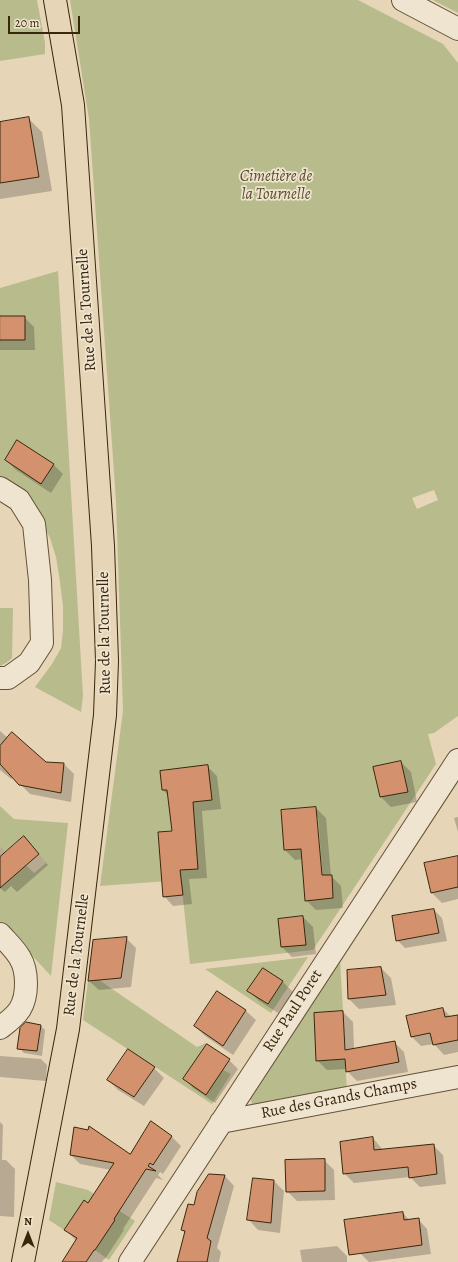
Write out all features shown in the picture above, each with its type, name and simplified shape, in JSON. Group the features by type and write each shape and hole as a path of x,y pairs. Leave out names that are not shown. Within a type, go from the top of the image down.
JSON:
{"main road":[{"name":"Rue de la Tournelle","path":"23,1262 68,1029 105,715 107,661 103,546 73,105 55,0"}],"street":[{"path":"403,0 458,29"},
{"path":"0,488 19,500 34,524 40,580 42,643 29,663 8,678 0,678"},
{"name":"Rue Paul Poret","path":"130,1262 458,760"},
{"path":"0,934 20,958 24,966 26,976 24,997 21,1008 14,1018 0,1028"},
{"name":"Rue des Grands Champs","path":"221,1122 458,1077"}],"green space":[{"path":"0,0 37,0 45,43 45,54 0,61"},
{"name":"Cimetière de la Tournelle","path":"70,0 358,0 443,44 458,63 458,716 434,733 428,734 436,764 313,950 190,964 181,880 100,886 123,711 116,501 89,119","holes":["434,490 438,500 417,509 412,498","401,761 408,792 380,797 373,767","208,766 211,800 169,804 167,790 162,790 160,771","316,807 320,847 284,850 281,810","195,828 161,871 158,832","331,875 333,898 305,900 303,877","303,916 306,944 282,947 278,919"]},
{"path":"433,0 458,0 458,13"},
{"path":"58,271 83,696 81,712 35,687 52,664 61,648 63,606 56,557 50,538 41,520 0,479 0,340 25,340 25,316 0,316 0,288","holes":["17,441 54,464 41,483 5,460"]},
{"path":"0,608 13,608 12,658 0,666"},
{"path":"0,806 14,819 68,823 51,976 0,921 0,878 6,882 26,865 34,873 46,863 24,836 5,852 0,846"},
{"path":"308,957 271,1013 205,969","holes":["263,968 283,981 268,1004 248,991"]},
{"path":"340,960 343,1011 314,1014 317,1060 345,1059 347,1090 253,1107 250,1098"},
{"path":"99,980 197,1047 206,1043 212,1047 205,1058 184,1079 206,1095 223,1070 231,1074 212,1104 83,1020 88,981"},
{"path":"56,1182 88,1190 135,1221 109,1260 95,1250 114,1219 84,1201 64,1230 49,1220"}],"building":[{"path":"29,117 39,177 0,183 0,122"},
{"path":"0,316 25,316 25,340 0,340"},
{"path":"17,440 54,464 41,484 5,460"},
{"path":"12,732 46,762 64,763 61,793 19,785 0,764 0,746"},
{"path":"401,761 408,792 380,797 373,767"},
{"path":"208,765 212,800 193,802 198,869 180,870 183,895 163,897 158,832 172,831 167,790 162,790 160,771"},
{"path":"316,807 322,875 332,875 333,898 305,901 301,849 284,850 281,810"},
{"path":"24,836 39,854 0,888 0,857"},
{"path":"458,856 458,887 431,893 424,863"},
{"path":"434,909 439,933 396,941 392,916"},
{"path":"303,916 306,945 281,947 278,919"},
{"path":"127,937 121,978 88,981 93,940"},
{"path":"381,967 386,995 348,999 347,970"},
{"path":"263,968 283,981 268,1004 247,991"},
{"path":"217,991 246,1010 223,1046 194,1026"},
{"path":"443,1008 445,1017 458,1015 458,1040 433,1045 430,1033 411,1037 406,1016"},
{"path":"343,1011 345,1050 395,1041 399,1062 346,1072 345,1059 316,1061 314,1013"},
{"path":"26,1022 41,1025 37,1051 17,1049 20,1028"},
{"path":"207,1044 230,1059 206,1095 183,1079"},
{"path":"128,1049 155,1067 134,1097 107,1080"},
{"path":"151,1121 172,1136 153,1165 150,1163 148,1166 156,1171 146,1169 114,1219 115,1220 86,1262 62,1262 77,1238 64,1230 84,1200 88,1203 114,1163 70,1155 74,1127 88,1130 89,1126 130,1154"},
{"path":"373,1137 374,1150 434,1144 437,1174 409,1178 408,1167 343,1174 340,1142"},
{"path":"325,1159 325,1191 286,1192 285,1160"},
{"path":"209,1174 225,1175 207,1238 211,1241 207,1262 177,1262 185,1231 181,1230 188,1204 194,1205 197,1192"},
{"path":"253,1178 274,1180 271,1223 247,1220"},
{"path":"403,1212 404,1220 419,1218 422,1245 349,1255 344,1220"}]}
